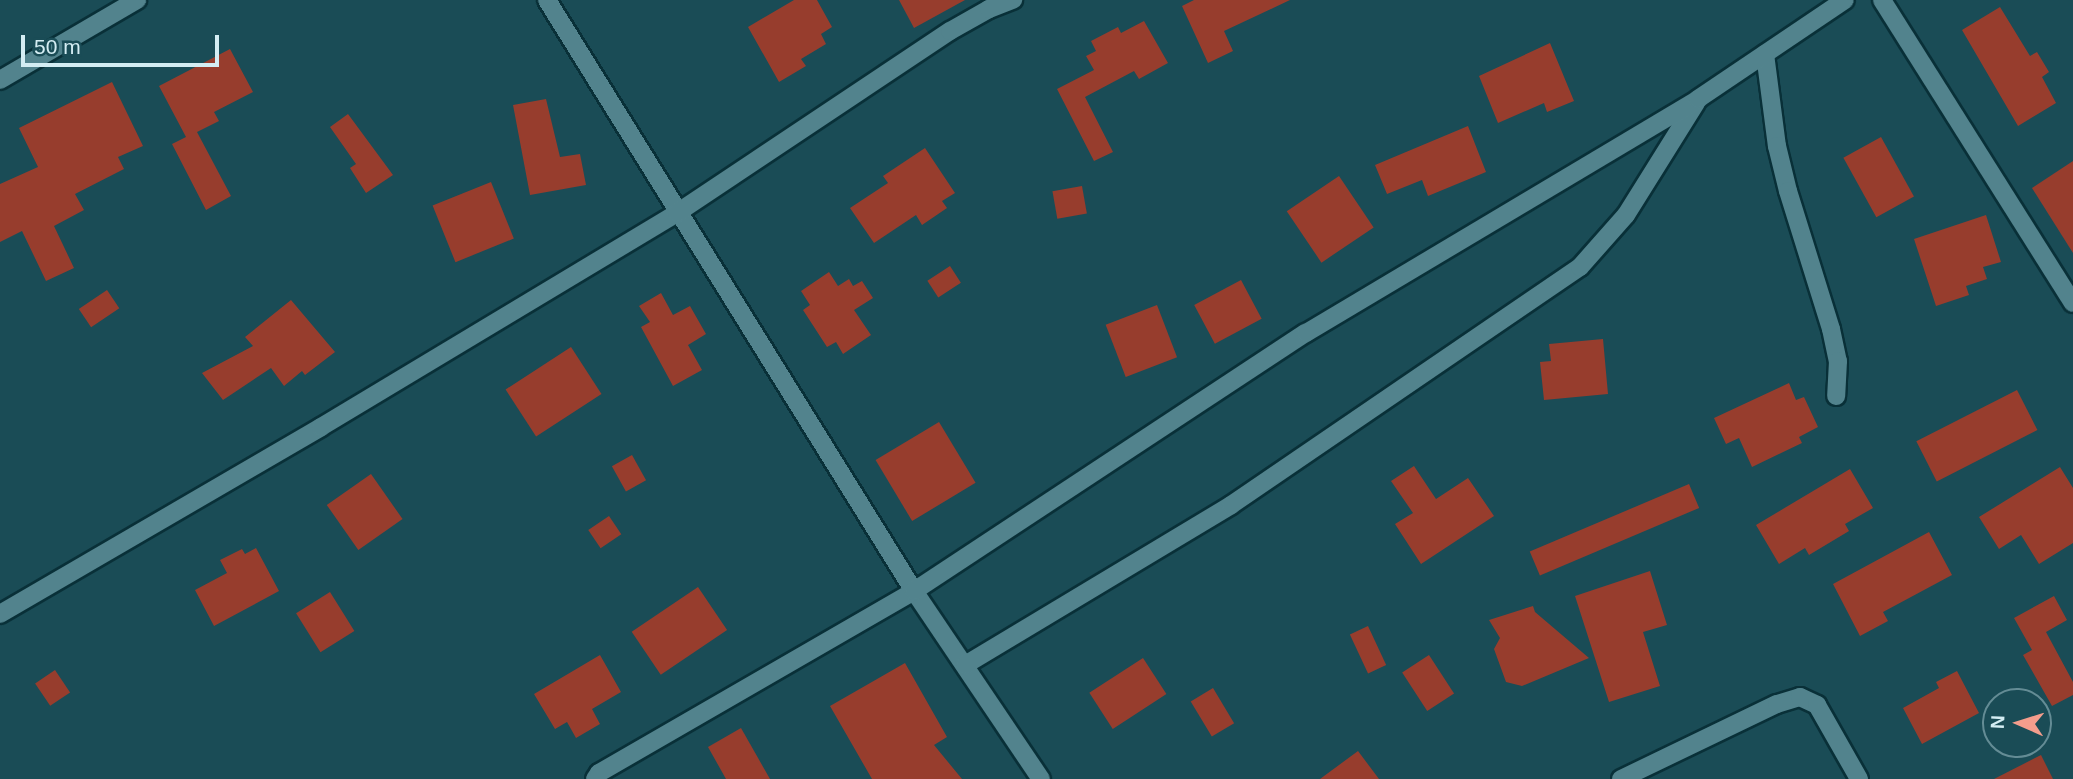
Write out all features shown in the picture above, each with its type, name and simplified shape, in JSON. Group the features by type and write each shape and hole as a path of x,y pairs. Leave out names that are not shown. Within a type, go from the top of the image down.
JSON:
{"street":[{"path":"0,80 137,0"},
{"path":"547,0 914,591 1041,779"},
{"path":"0,614 321,427 677,213 950,31 989,9 1013,0"},
{"path":"595,779 599,773 914,591 1306,333 1699,99 1845,0"},
{"path":"1882,0 2071,293"},
{"path":"1765,54 1777,146 1838,361 1836,396"},
{"path":"965,665 1231,505 1580,267 1626,215 1699,99"},
{"path":"1621,779 1777,704 1800,697 1817,705 1859,779"}],"building":[{"path":"794,0 817,0 832,27 821,34 826,44 801,59 806,66 779,82 748,27"},
{"path":"899,0 965,0 914,28"},
{"path":"1194,0 1290,0 1224,31 1233,51 1208,63 1182,6"},
{"path":"2000,7 2030,56 2037,52 2049,72 2042,77 2056,103 2018,126 1962,30"},
{"path":"1144,21 1168,63 1139,79 1134,71 1085,97 1113,152 1094,161 1057,89 1094,70 1086,56 1096,51 1091,41 1118,27 1121,33"},
{"path":"1550,43 1574,101 1547,112 1544,103 1498,123 1479,76"},
{"path":"230,49 253,92 214,112 219,121 197,132 231,196 206,210 172,144 186,137 159,86"},
{"path":"112,82 143,146 118,157 124,169 75,194 84,210 54,226 74,268 46,281 22,231 0,242 0,184 38,167 19,128"},
{"path":"546,99 560,157 580,154 586,185 530,195 513,105"},
{"path":"348,114 393,175 366,193 350,168 356,164 330,127"},
{"path":"1468,126 1486,172 1428,196 1422,180 1387,194 1375,165"},
{"path":"1881,137 1914,196 1876,217 1843,158"},
{"path":"925,148 955,193 942,201 947,208 922,225 916,215 874,243 850,208 888,183 883,176"},
{"path":"2073,161 2073,253 2032,188"},
{"path":"1339,176 1374,227 1321,263 1287,211"},
{"path":"491,182 514,239 455,262 433,206"},
{"path":"1082,186 1087,214 1057,219 1052,191"},
{"path":"1986,215 2001,262 1983,267 1987,279 1966,286 1969,295 1936,306 1914,239"},
{"path":"950,266 961,283 938,297 927,281"},
{"path":"829,272 838,286 849,279 853,286 862,281 873,298 854,310 871,335 843,354 836,342 827,347 803,310 810,305 801,291"},
{"path":"1241,280 1262,319 1215,344 1194,305"},
{"path":"107,290 119,308 91,327 79,309"},
{"path":"661,293 673,315 690,306 706,334 688,345 702,370 673,386 641,327 650,322 639,306"},
{"path":"291,300 335,352 305,375 302,371 284,386 271,368 223,400 202,373 253,346 245,337"},
{"path":"1157,305 1177,357 1126,377 1106,325"},
{"path":"1603,339 1608,394 1544,400 1540,362 1551,361 1549,344"},
{"path":"571,347 601,394 536,436 506,389"},
{"path":"1789,383 1796,400 1804,397 1818,427 1799,437 1802,443 1752,467 1739,438 1726,444 1714,418"},
{"path":"2017,390 2037,430 1937,481 1916,441"},
{"path":"939,422 976,483 912,521 876,460"},
{"path":"632,455 646,480 626,492 612,466"},
{"path":"1414,466 1436,499 1468,478 1494,516 1421,564 1395,524 1413,513 1391,481"},
{"path":"2060,467 2073,488 2073,543 2039,564 2021,535 1999,549 1979,517"},
{"path":"1850,469 1873,508 1845,524 1849,531 1809,555 1805,548 1779,564 1756,525"},
{"path":"371,474 403,519 358,550 327,505"},
{"path":"1689,484 1699,508 1540,576 1530,552"},
{"path":"609,516 621,534 601,548 588,530"},
{"path":"1929,532 1952,575 1883,612 1888,621 1860,636 1833,584"},
{"path":"256,548 279,591 214,626 195,590 227,573 220,560 242,549 245,554"},
{"path":"1650,571 1667,625 1643,632 1660,686 1609,702 1575,596"},
{"path":"698,587 727,630 661,675 632,632"},
{"path":"330,592 354,631 320,652 296,613"},
{"path":"2054,596 2067,620 2046,632 2073,682 2073,695 2052,706 2052,688 2042,688 2023,655 2032,650 2014,618"},
{"path":"1533,606 1535,612 1589,658 1522,686 1506,682 1494,649 1500,638 1489,620"},
{"path":"1368,626 1386,665 1368,673 1350,634"},
{"path":"600,655 621,692 592,709 600,724 576,738 567,722 555,729 534,694"},
{"path":"1429,655 1454,694 1427,711 1402,672"},
{"path":"1143,658 1166,694 1113,729 1089,693"},
{"path":"905,663 947,737 934,745 962,779 872,779 830,706"},
{"path":"55,670 70,692 50,706 35,683"},
{"path":"1957,671 1979,713 1922,744 1903,708 1939,688 1936,682"},
{"path":"1213,688 1234,723 1212,737 1191,701"},
{"path":"741,728 770,779 726,779 708,747"},
{"path":"1358,751 1379,779 1320,779"},
{"path":"2035,758 2042,758 2053,779 1994,779"}]}
